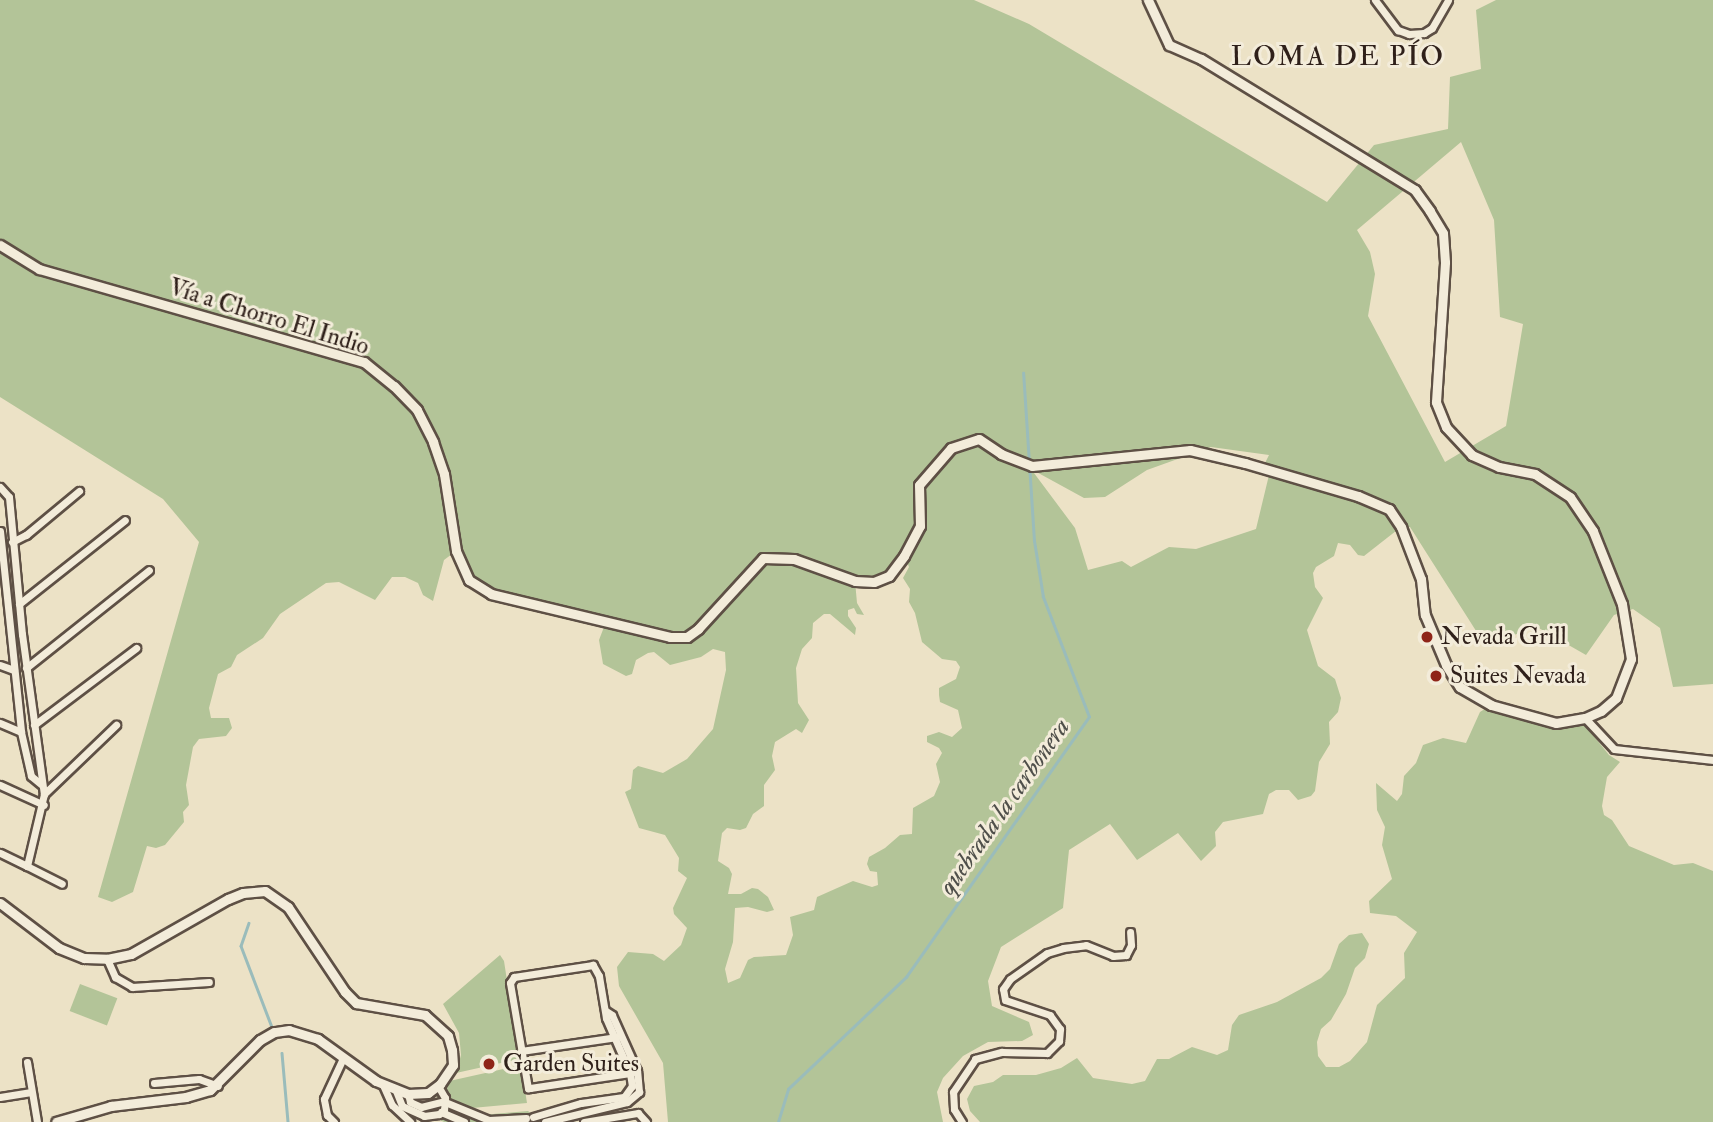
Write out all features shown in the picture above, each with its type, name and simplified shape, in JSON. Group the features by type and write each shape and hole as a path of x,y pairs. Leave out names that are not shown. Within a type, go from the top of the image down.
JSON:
{"street":[{"path":"1148,0 1169,45 1201,60 1415,190 1443,233 1446,262 1436,402 1446,427 1472,455 1499,467 1535,474 1570,497 1593,531 1622,604 1631,659 1624,683 1616,698 1601,711 1585,718 1614,749 1713,760"},
{"path":"1375,0 1398,30 1409,34 1424,33 1432,28 1448,0"},
{"name":"Vía a Chorro El Indio","path":"0,245 39,270 364,362 394,386 417,410 433,442 443,474 456,551 469,580 491,594 670,637 687,637 698,629 763,558 794,559 855,581 874,582 889,576 904,556 920,526 919,485 951,448 979,439 1001,454 1032,466 1190,450 1358,496 1389,509 1401,527 1421,579 1425,615 1460,687 1491,705 1556,723 1585,718"},
{"path":"0,487 9,497 26,668 44,794 44,805 27,866"},
{"path":"12,542 26,536 79,491"},
{"path":"19,604 125,520"},
{"path":"0,531 4,606 21,732 31,776 41,784"},
{"path":"26,668 149,570"},
{"path":"34,725 136,648"},
{"path":"0,666 14,670"},
{"path":"0,723 21,732"},
{"path":"44,794 116,725"},
{"path":"0,786 44,805"},
{"path":"0,853 62,884"},
{"path":"0,903 59,948 84,958 107,959 131,954 207,909 243,893 257,891 273,894 288,907 345,992 356,1003 369,1007 415,1011 441,1027 448,1036 453,1065 438,1086 428,1093 408,1094 396,1091 383,1085 318,1039 289,1030 274,1032 260,1040 218,1086 186,1097 111,1106 56,1122"},
{"path":"962,1122 954,1108 953,1092 975,1059 1002,1052 1047,1053 1059,1041 1060,1029 1050,1015 1005,1000 1003,989 1010,979 1047,953 1063,948 1086,945 1113,956 1126,955 1131,945 1130,932"},
{"path":"107,959 115,977 132,987 209,982"},
{"path":"408,1094 410,1102 421,1107 445,1102 489,1120 527,1119 634,1099 639,1092 633,1072 606,1011 599,976 593,965 514,977 510,983 526,1087 633,1072"},
{"path":"521,1051 618,1037"},
{"path":"334,1122 327,1115 324,1099 343,1058"},
{"path":"27,1062 37,1122"},
{"path":"154,1083 199,1079 218,1086"},
{"path":"383,1085 392,1105 410,1122"},
{"path":"438,1086 445,1102 441,1112"},
{"path":"396,1091 397,1101 417,1115 441,1112 464,1122"},
{"path":"0,1097 30,1092"},
{"path":"527,1119 543,1122 582,1107"},
{"path":"584,1122 638,1113 646,1122"}],"green space":[{"path":"0,0 974,0 1029,24 1327,202 1374,145 1448,129 1450,77 1481,69 1476,10 1496,0 1713,0 1713,684 1673,687 1660,628 1633,609 1614,615 1586,655 1537,627 1485,645 1410,527 1401,527 1364,556 1358,555 1350,545 1338,543 1334,556 1316,567 1313,573 1315,587 1323,598 1307,630 1318,666 1335,679 1341,698 1338,712 1329,722 1330,744 1319,762 1315,791 1311,796 1298,800 1289,790 1276,790 1269,794 1263,814 1223,822 1215,832 1216,846 1201,861 1178,833 1137,860 1110,824 1069,850 1063,908 1001,947 988,981 992,1006 1029,1022 1033,1035 1022,1041 988,1042 963,1056 943,1078 937,1092 943,1122 668,1122 663,1063 619,986 617,967 628,952 653,954 664,961 681,945 687,928 674,914 673,908 687,878 678,871 679,858 665,835 639,828 625,792 631,789 633,770 638,766 663,773 687,759 713,729 726,670 725,652 713,649 701,657 670,665 654,652 648,653 636,660 632,674 626,676 603,664 599,640 604,627 658,635 491,594 469,580 456,551 444,560 433,601 423,595 418,583 405,577 392,577 375,600 339,582 326,583 280,614 263,638 237,655 231,667 218,674 209,708 211,718 229,718 232,728 226,736 199,739 193,747 186,785 189,805 183,812 184,822 165,845 156,848 147,846 133,892 112,902 98,897 199,542 163,499 0,397","holes":["1461,142 1494,220 1500,317 1523,324 1506,426 1445,462 1368,316 1375,274 1370,252 1357,230","1211,447 1269,455 1262,469 1333,490 1269,475 1256,529 1196,549 1169,547 1131,567 1122,561 1088,570 1075,528 1031,469 1084,498 1105,497 1147,470","905,557 909,567 903,578 910,589 909,602 915,613 922,642 942,659 956,661 960,667 956,679 939,688 939,695 940,702 958,710 962,728 952,737 939,732 927,736 927,742 939,748 942,753 936,764 940,782 934,796 913,808 912,834 900,835 869,857 867,864 870,871 877,872 878,885 872,887 853,881 817,897 814,910 790,917 793,935 786,955 754,957 748,960 740,978 728,983 725,969 733,942 735,908 748,907 767,912 774,910 768,897 758,889 752,888 741,894 728,894 732,874 729,868 718,861 722,833 727,828 746,828 753,814 764,806 764,785 775,770 772,756 775,742 796,729 802,733 809,720 798,703 796,668 802,649 812,638 813,623 824,614 830,614 855,635 856,628 848,616 848,610 854,608 857,614 864,615 857,603 855,581 889,576"]},
{"path":"1491,705 1556,723 1581,720 1609,755 1620,762 1607,777 1602,806 1604,815 1612,820 1629,846 1674,865 1693,863 1713,871 1713,1122 980,1122 970,1111 967,1099 974,1086 993,1082 1003,1075 1036,1075 1061,1068 1077,1058 1093,1078 1132,1084 1145,1081 1157,1059 1169,1059 1192,1047 1217,1055 1228,1050 1232,1025 1239,1015 1277,1002 1321,978 1330,969 1339,944 1349,935 1362,933 1369,944 1365,958 1355,968 1346,994 1331,1020 1321,1029 1317,1042 1318,1056 1326,1067 1339,1067 1350,1061 1367,1042 1377,1005 1405,978 1404,953 1417,932 1396,916 1370,913 1369,901 1392,879 1382,845 1385,827 1377,810 1376,783 1397,801 1402,794 1404,776 1416,763 1423,745 1443,738 1466,743 1480,712"},
{"path":"500,955 504,961 519,1059 456,1073 461,1055 459,1033 443,1004"},
{"path":"80,984 117,998 107,1025 70,1011"},
{"path":"521,1065 527,1103 461,1109 430,1094 445,1082"},
{"path":"419,1100 459,1117 528,1111 542,1122 444,1122 409,1104"}],"waterway":[{"name":"quebrada la carbonera","path":"778,1122 788,1089 906,977 1089,717 1043,597 1034,541 1023,373"},
{"path":"249,923 241,946 272,1027"},
{"path":"282,1053 288,1122"}],"place":[{"name":"Nevada Grill","path":"1427,637"},
{"name":"Suites Nevada","path":"1436,676"},
{"name":"Garden Suites","path":"489,1064"}],"district":[{"name":"LOMA DE PÍO","path":"1338,57"}]}
